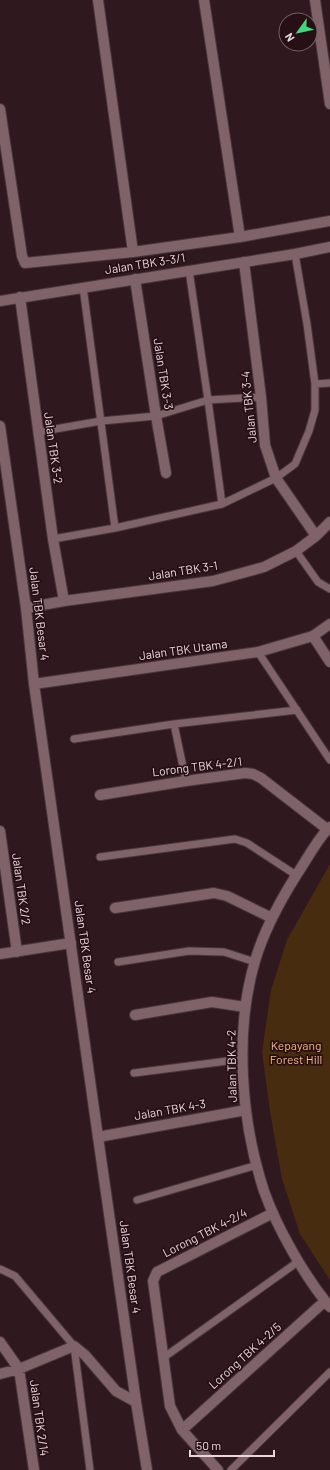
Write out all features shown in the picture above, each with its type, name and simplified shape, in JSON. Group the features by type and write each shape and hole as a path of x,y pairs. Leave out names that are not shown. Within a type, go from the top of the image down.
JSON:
{"street":[{"path":"98,0 133,252"},
{"path":"204,0 240,237"},
{"path":"315,0 330,104"},
{"path":"0,109 22,256 25,263 133,252 240,237 330,221"},
{"path":"295,254 330,247"},
{"name":"Jalan TBK 3-3/1","path":"0,301 295,254"},
{"name":"Jalan TBK 3-4","path":"244,262 261,397 265,445 276,478 316,536"},
{"name":"Jalan TBK 3-3","path":"135,279 166,473"},
{"name":"Jalan TBK 3-2","path":"20,297 53,539 64,601"},
{"name":"Jalan TBK Besar 4","path":"0,426 26,608 34,684 136,1402 147,1470"},
{"name":"Jalan TBK 3-1","path":"26,608 64,601 213,581 264,567 296,552 316,536 330,522"},
{"name":"Jalan TBK Utama","path":"34,684 258,652 313,636 330,624"},
{"path":"313,636 330,662"},
{"name":"Lorong TBK 4-2/1","path":"100,795 186,781 245,773 253,774 261,778 329,828"},
{"name":"Jalan TBK 4-2","path":"328,1304 299,1262 273,1213 264,1191 246,1110 243,1059 245,1007 255,962 272,918 296,876 329,828"},
{"name":"Jalan TBK 2/2","path":"0,831 17,952"},
{"path":"115,908 214,893 227,896 272,918"},
{"path":"0,954 71,943"},
{"path":"135,1015 212,1002 245,1007"},
{"name":"Jalan TBK 4-3","path":"98,1137 246,1110"},
{"name":"Lorong TBK 4-2/4","path":"163,1358 154,1281 158,1272 273,1213"},
{"name":"Lorong TBK 4-2/5","path":"182,1430 328,1304"},
{"path":"0,1342 19,1369"},
{"path":"0,1374 19,1369 74,1346 85,1354 116,1390 136,1402"},
{"path":"163,1358 170,1406 182,1430 218,1470"},
{"name":"Jalan TBK 2/14","path":"19,1369 34,1470"}],"lane":[{"path":"53,539 116,528 222,504 276,478 295,464 309,431 315,410 315,384 307,324 295,254"},
{"path":"189,270 222,504"},
{"path":"83,287 116,528"},
{"path":"315,384 330,383"},
{"path":"38,432 102,422 156,416 208,400 261,397"},
{"path":"296,552 318,582 330,589"},
{"path":"258,652 330,760"},
{"path":"74,739 174,724 297,710"},
{"path":"174,724 186,781"},
{"path":"100,857 235,839 247,843 296,876"},
{"path":"118,962 190,951 224,952 255,962"},
{"path":"134,1073 243,1059"},
{"path":"137,1200 257,1165"},
{"path":"163,1358 299,1262"},
{"path":"0,1268 15,1276 74,1346 90,1470"},
{"path":"231,1470 330,1372"}],"green space":[{"name":"Kepayang Forest Hill","path":"330,864 330,1280 300,1234 282,1179 270,1111 262,1052 271,990 287,940"}]}
